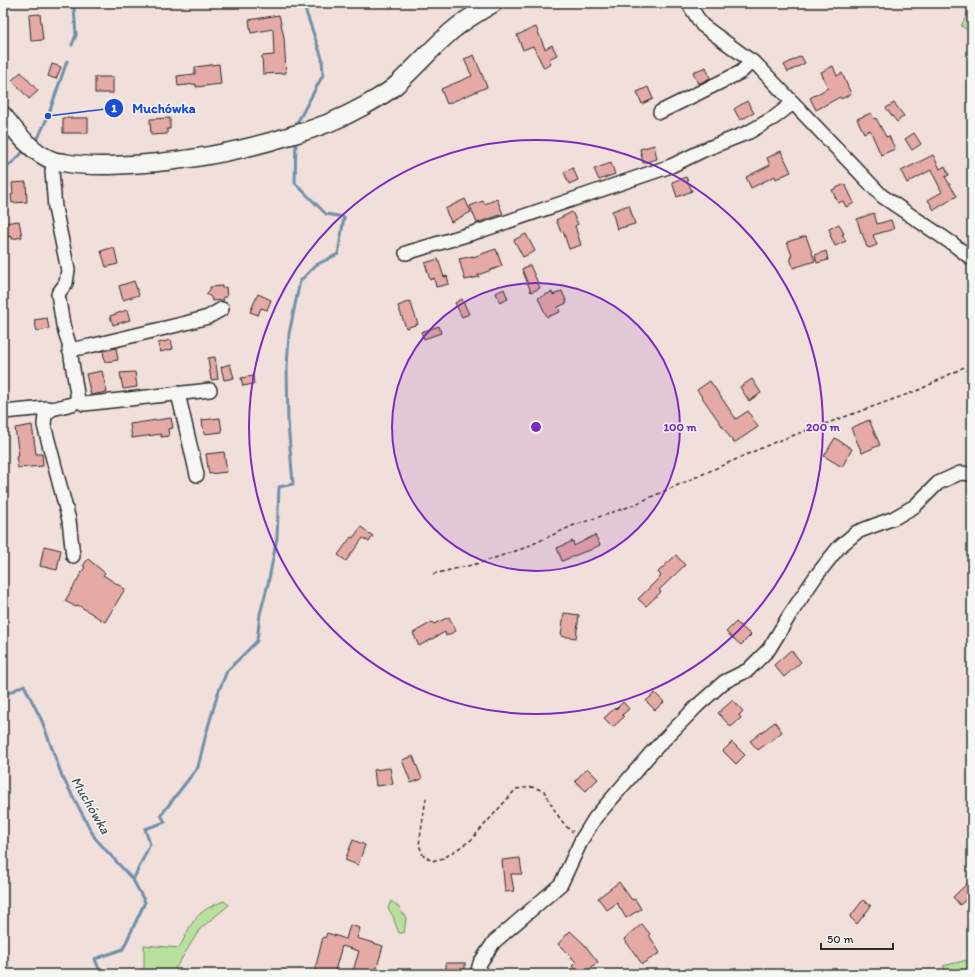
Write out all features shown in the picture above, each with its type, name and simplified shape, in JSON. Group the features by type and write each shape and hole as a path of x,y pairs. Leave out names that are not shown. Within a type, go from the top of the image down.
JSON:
{"main road":[{"path":"3,115 19,136 29,145 54,161 77,165 105,166 141,164 196,158 245,149 296,134 335,120 363,106 393,87 472,15 494,3"}],"street":[{"path":"688,3 702,25 758,66 882,196 953,244 972,259"},
{"path":"660,112 741,72 752,61"},
{"path":"406,253 483,230 671,166 706,149 749,132 775,117 793,103"},
{"path":"54,161 52,171 55,208 68,270 66,283 58,294 78,400 84,404 210,390"},
{"path":"69,350 186,323 208,316 222,309"},
{"path":"177,393 197,475"},
{"path":"3,412 46,408 52,409 72,404 78,400"},
{"path":"52,409 45,415 44,425 70,520 73,556"},
{"path":"478,974 480,963 494,942 561,884 582,839 595,818 651,753 698,705 724,682 748,670 769,649 816,576 839,547 857,532 894,518 915,506 938,483 960,472 972,474"}],"path":[{"path":"433,574 480,563 510,553 572,526 631,506 776,442 919,390 972,362"},
{"path":"426,798 419,845 423,855 432,861 444,858 471,840 516,789 532,787 544,792 568,829 582,839"},
{"path":"929,974 934,970"}],"green space":[{"path":"965,3 972,3 972,33 961,26 969,11"},
{"path":"224,901 229,905 200,929 172,974 144,974 144,945 179,948 197,917 209,907"},
{"path":"391,901 399,908 402,914 404,914 406,919 404,933 399,933 394,918 388,908"},
{"path":"972,959 972,974 947,974 943,966"}],"building":[{"path":"40,14 43,40 31,41 29,15"},
{"path":"279,15 284,37 286,73 263,74 262,56 274,55 273,29 251,33 249,20"},
{"path":"536,27 545,49 552,45 557,55 549,59 551,64 544,68 533,46 523,50 517,35"},
{"path":"474,55 487,87 447,104 441,89 472,76 464,59"},
{"path":"801,56 805,63 788,72 784,65"},
{"path":"52,64 61,67 56,79 48,76"},
{"path":"219,64 221,84 196,87 196,84 178,86 177,76 195,74 195,67"},
{"path":"833,66 837,76 842,73 851,94 841,99 840,97 816,110 810,98 828,88 821,72"},
{"path":"706,67 710,78 698,84 693,72"},
{"path":"21,72 38,91 29,99 12,80"},
{"path":"95,77 113,77 113,93 95,93"},
{"path":"648,87 653,99 642,104 637,92"},
{"path":"747,101 754,113 740,120 734,109"},
{"path":"894,103 904,116 897,122 886,108"},
{"path":"871,113 874,119 876,118 886,137 889,136 895,149 881,155 870,130 864,133 857,119"},
{"path":"63,118 88,118 88,133 63,133"},
{"path":"170,118 170,129 167,129 167,134 151,135 150,119"},
{"path":"914,133 921,144 912,150 905,139"},
{"path":"654,145 657,159 643,163 640,149"},
{"path":"781,151 791,172 776,179 775,176 751,188 746,177 770,165 767,158"},
{"path":"933,155 940,169 945,166 949,175 945,177 957,196 934,210 928,200 942,192 931,170 907,183 901,171"},
{"path":"611,163 615,174 599,180 594,169"},
{"path":"573,168 578,180 569,184 564,172"},
{"path":"686,177 692,191 677,197 672,182"},
{"path":"26,182 27,202 12,203 12,183"},
{"path":"845,184 854,203 846,207 843,201 838,203 832,190"},
{"path":"465,199 471,212 451,222 445,209"},
{"path":"497,199 503,214 477,223 470,206 483,201 485,204"},
{"path":"629,205 635,224 617,229 612,211"},
{"path":"572,212 578,224 575,226 581,245 569,249 563,231 561,232 556,220"},
{"path":"874,213 877,224 891,220 894,229 873,235 877,245 869,248 867,247 861,233 857,219"},
{"path":"19,221 22,237 12,239 12,236 6,237 4,223"},
{"path":"839,224 846,241 835,246 829,229"},
{"path":"526,234 535,251 523,257 514,240"},
{"path":"806,236 815,261 793,268 790,257 792,256 787,242"},
{"path":"114,247 118,264 106,267 101,251"},
{"path":"496,249 502,266 478,275 479,277 465,280 459,259 473,257"},
{"path":"826,251 828,260 817,263 815,255"},
{"path":"438,259 444,277 447,276 449,284 436,287 434,278 430,280 425,263"},
{"path":"530,265 540,288 531,292 522,269"},
{"path":"134,281 139,295 123,300 119,286"},
{"path":"222,286 222,288 226,287 227,297 223,297 224,300 212,301 211,297 206,294 210,290 210,287"},
{"path":"504,289 508,299 500,303 496,293"},
{"path":"562,291 567,303 558,307 560,312 547,317 538,298 552,292 553,295"},
{"path":"258,294 271,300 267,310 261,308 258,315 250,312"},
{"path":"462,299 469,314 462,317 455,303"},
{"path":"410,301 418,324 406,328 398,306"},
{"path":"127,310 130,320 113,325 110,316"},
{"path":"47,318 49,329 37,331 34,320"},
{"path":"439,326 441,333 424,339 421,332"},
{"path":"171,340 173,349 160,352 158,343"},
{"path":"116,348 118,360 105,362 103,351"},
{"path":"215,357 218,379 211,380 208,358"},
{"path":"230,364 234,378 224,380 221,367"},
{"path":"102,371 107,392 91,395 86,374"},
{"path":"135,372 137,387 123,389 120,373"},
{"path":"253,376 254,384 243,386 241,378"},
{"path":"752,379 761,393 749,401 740,387"},
{"path":"710,381 736,419 748,411 758,427 734,443 697,390"},
{"path":"171,418 173,428 168,429 169,436 161,437 161,434 132,438 130,424"},
{"path":"220,418 222,432 204,434 202,420"},
{"path":"869,420 880,445 862,453 851,428"},
{"path":"32,425 36,454 42,454 43,466 18,468 16,456 19,456 15,428"},
{"path":"835,438 852,449 842,467 824,456"},
{"path":"224,452 227,472 209,474 206,454"},
{"path":"361,527 373,536 369,542 363,538 346,561 338,555 351,537 353,538"},
{"path":"595,535 600,545 562,561 557,548 573,541 574,546"},
{"path":"44,546 61,550 57,570 40,566"},
{"path":"676,555 685,565 659,590 661,592 646,606 638,599 661,576 658,572"},
{"path":"88,559 105,573 103,575 125,589 105,622 78,605 76,607 65,601 85,567 83,566"},
{"path":"564,613 579,615 576,638 561,636"},
{"path":"449,617 456,631 446,636 445,632 419,646 413,633 432,622 434,624"},
{"path":"736,622 751,635 741,645 726,632"},
{"path":"791,650 801,662 784,677 774,665"},
{"path":"655,693 664,702 655,710 646,701"},
{"path":"733,700 743,711 739,715 741,718 731,727 718,713"},
{"path":"623,702 629,709 622,715 624,717 613,727 604,718"},
{"path":"775,722 782,732 758,750 750,741"},
{"path":"732,742 745,755 736,764 723,751"},
{"path":"413,756 422,779 411,783 402,760"},
{"path":"390,768 393,784 376,786 374,770"},
{"path":"587,768 598,779 586,791 575,781"},
{"path":"353,840 365,845 358,865 345,860"},
{"path":"520,858 522,874 511,874 514,891 505,892 502,860"},
{"path":"972,879 972,894 960,905 953,897"},
{"path":"619,882 632,900 635,899 641,909 626,918 617,903 607,910 598,898"},
{"path":"863,900 871,906 857,924 850,917"},
{"path":"642,924 650,934 649,935 660,953 642,964 624,939"},
{"path":"350,925 360,928 357,938 383,946 375,974 362,972 361,974 352,974 359,951 342,946 334,974 314,974 323,937 325,938 327,933 346,939"},
{"path":"570,931 584,944 598,962 583,974 578,974 572,966 576,962 558,944"},
{"path":"446,963 465,963 465,973 446,973"}],"waterway":[{"name":"Muchówka","path":"71,3 74,8 76,35 72,45"},
{"path":"296,128 296,125 323,75 322,58 305,9 306,3"},
{"name":"Muchówka","path":"33,142 39,136 48,116 67,61"},
{"path":"133,880 150,844 145,829 165,822 161,815 198,767 218,693 227,671 257,641 260,614 268,584 277,538 279,487 293,484 288,423 287,367 289,334 300,281 316,265 338,254 344,217 326,214 295,183 296,139"},
{"name":"Muchówka","path":"3,170 25,150"},
{"name":"Muchówka","path":"3,696 24,685 42,721 62,776 95,838 133,880 145,902 123,949 95,959 101,974"}],"place":[{"name":"Muchówka","path":"48,116"}]}
